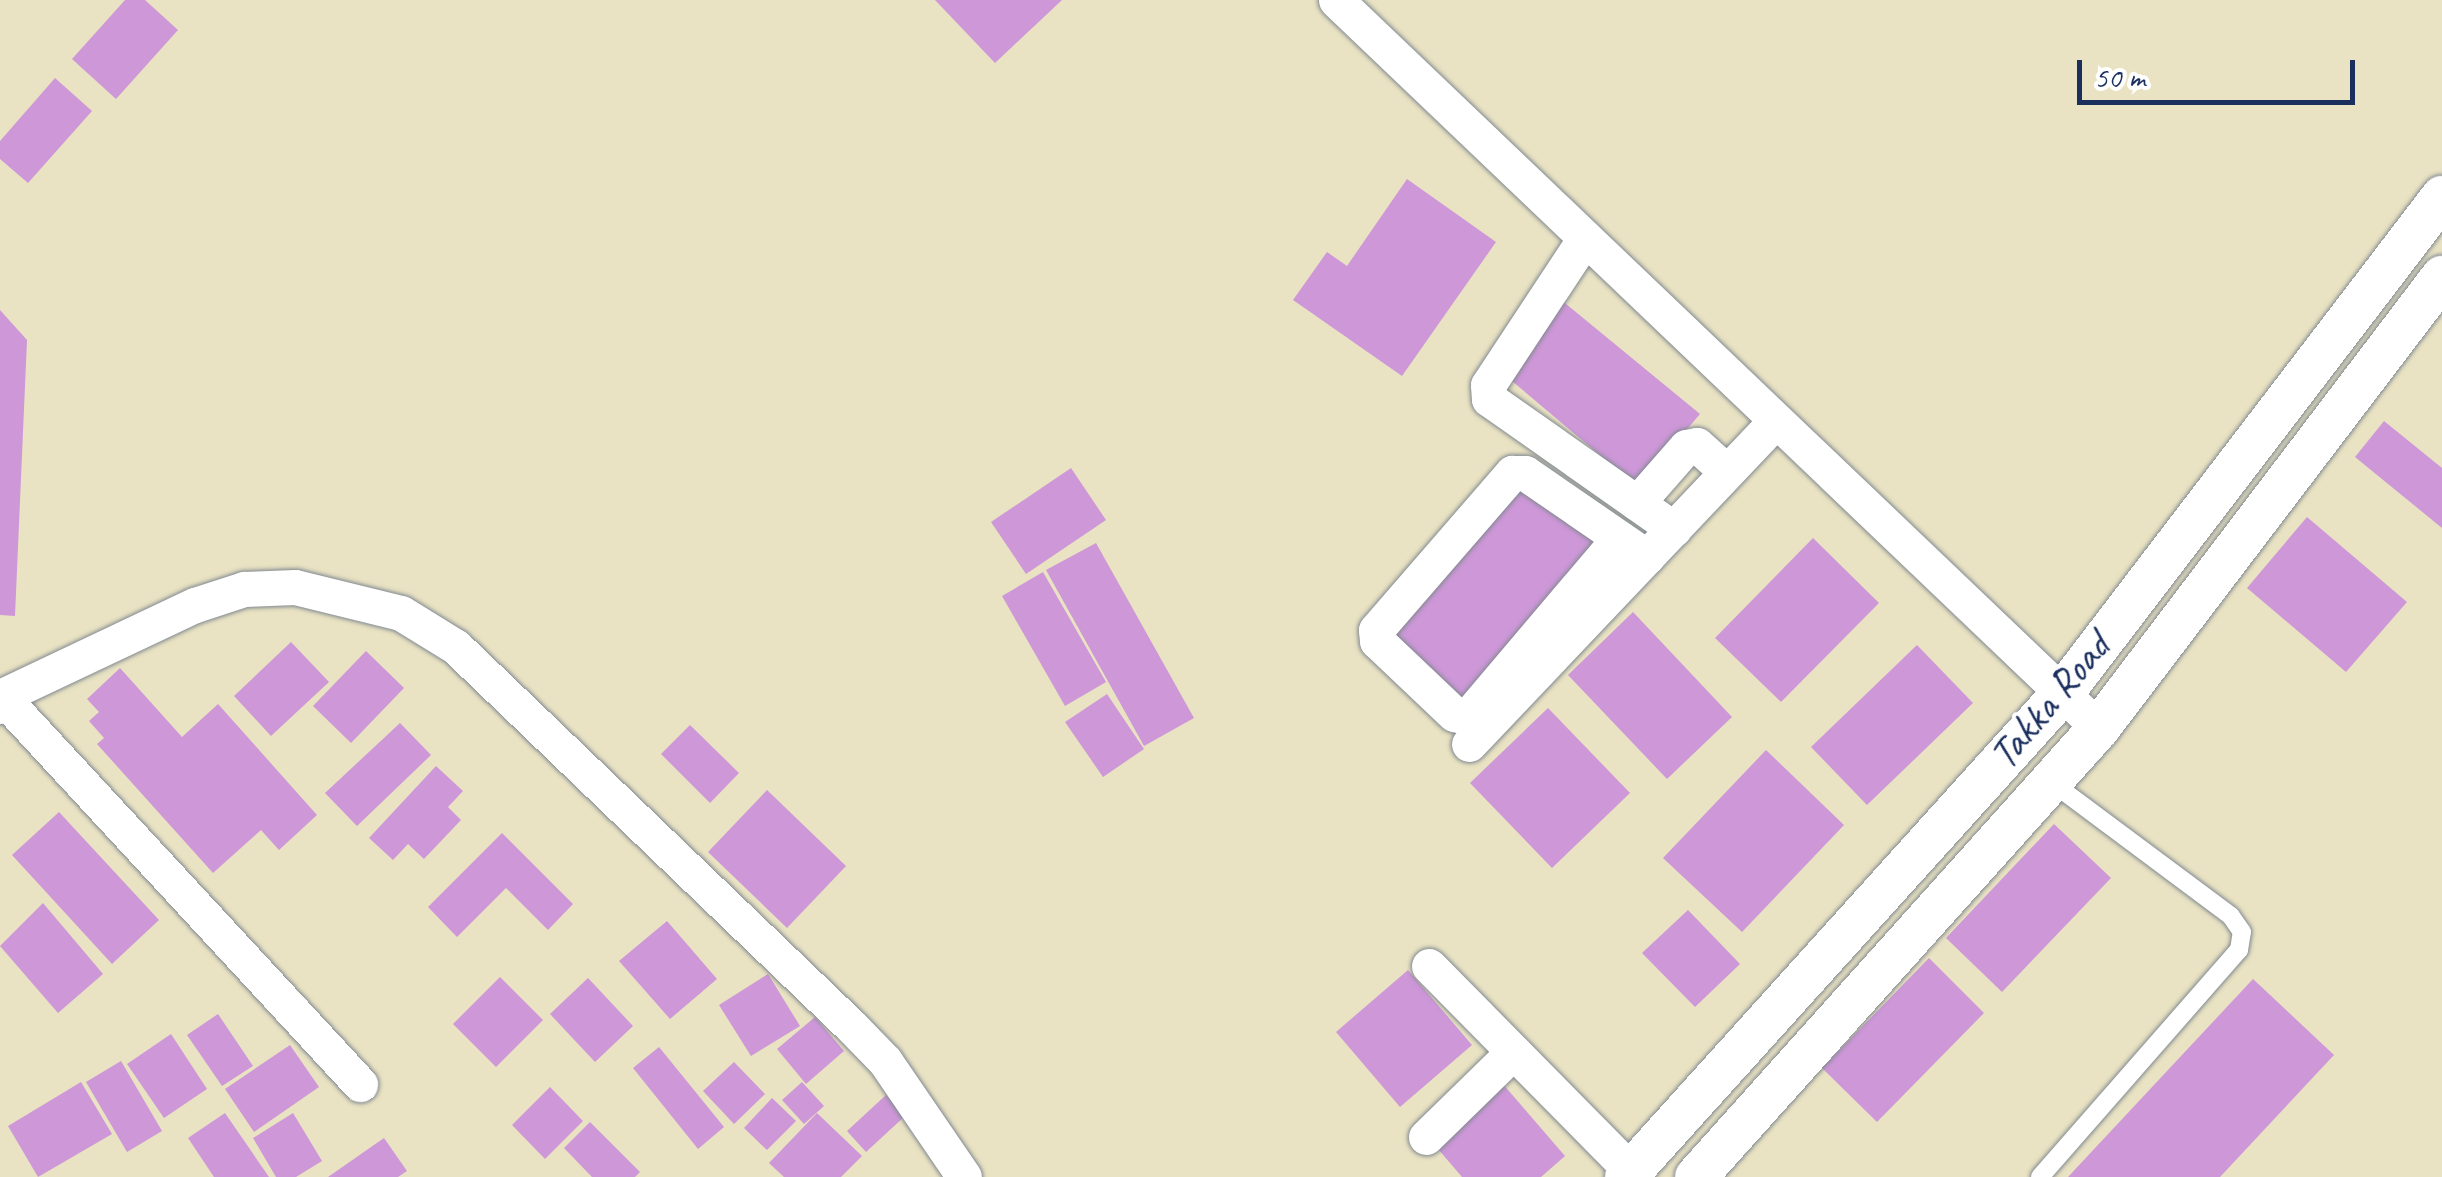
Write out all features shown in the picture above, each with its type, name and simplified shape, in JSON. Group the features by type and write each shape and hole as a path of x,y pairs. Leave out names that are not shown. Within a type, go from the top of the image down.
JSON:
{"street":[{"path":"1336,0 2099,728"},
{"name":"Takka Road","path":"1629,1174 2062,694 2442,197"},
{"path":"1585,238 1488,385 1489,400 1674,529"},
{"name":"Takka Road","path":"1696,1177 2099,728 2442,277"},
{"path":"1633,547 1525,473 1512,473 1376,630 1377,641 1471,732 1633,547 1674,529 1776,421"},
{"path":"1637,504 1686,446 1697,445 1728,472"},
{"path":"360,1084 1,700 195,604 244,590 295,586 401,613 468,658 852,1026 884,1061 964,1177"},
{"path":"1428,966 1629,1174"},
{"path":"1426,1136 1513,1052"}],"lane":[{"path":"2040,1177 2239,950 2242,932 2231,916 2050,782"}],"building":[{"path":"125,0 145,0 178,30 116,99 72,59"},
{"path":"935,0 1062,0 995,63"},
{"path":"55,78 92,111 28,183 0,159 0,141"},
{"path":"1407,179 1496,242 1402,376 1293,300 1327,252 1347,266"},
{"path":"1560,299 1700,414 1638,487 1506,376"},
{"path":"0,310 27,340 15,616 0,615"},
{"path":"2384,421 2442,468 2442,528 2355,457"},
{"path":"1071,468 1106,520 1026,574 991,522"},
{"path":"1523,480 1600,548 1462,704 1388,633"},
{"path":"2307,517 2407,602 2346,672 2247,588"},
{"path":"1813,538 1879,603 1781,702 1715,638"},
{"path":"1096,543 1194,718 1144,746 1046,570"},
{"path":"1043,572 1106,682 1065,706 1002,596"},
{"path":"1633,612 1732,717 1667,779 1568,675"},
{"path":"291,642 329,682 271,736 234,696"},
{"path":"1917,645 1973,703 1867,805 1811,747"},
{"path":"366,651 404,688 351,743 313,706"},
{"path":"120,668 182,737 218,704 317,815 279,850 261,830 213,873 97,744 104,738 89,721 99,712 87,699"},
{"path":"1107,694 1144,749 1103,777 1065,722"},
{"path":"1548,708 1630,793 1552,868 1470,783"},
{"path":"400,723 431,755 357,826 325,793"},
{"path":"690,725 739,773 710,803 661,754"},
{"path":"1766,750 1844,825 1742,932 1663,858"},
{"path":"436,766 463,791 448,807 461,820 424,859 408,844 393,860 369,838"},
{"path":"767,790 846,866 787,928 708,852"},
{"path":"59,812 159,920 112,964 12,855"},
{"path":"2054,824 2111,878 2002,992 1946,938"},
{"path":"502,833 573,904 548,930 506,888 457,937 428,907"},
{"path":"43,903 103,974 58,1013 0,946"},
{"path":"1688,910 1740,964 1695,1007 1642,953"},
{"path":"667,921 717,979 670,1019 619,961"},
{"path":"1929,958 1984,1013 1877,1122 1822,1068"},
{"path":"1408,970 1472,1045 1400,1107 1336,1032"},
{"path":"768,974 800,1026 751,1056 719,1005"},
{"path":"500,977 543,1020 496,1067 453,1024"},
{"path":"588,978 633,1026 595,1062 550,1014"},
{"path":"2253,979 2334,1055 2220,1177 2068,1177"},
{"path":"218,1014 253,1066 222,1086 187,1035"},
{"path":"815,1017 844,1051 806,1084 777,1049"},
{"path":"171,1034 207,1089 164,1118 127,1064"},
{"path":"290,1045 319,1087 254,1132 225,1089"},
{"path":"659,1047 724,1127 698,1149 633,1068"},
{"path":"121,1061 162,1131 127,1152 86,1082"},
{"path":"734,1062 765,1094 734,1124 703,1091"},
{"path":"81,1082 112,1134 38,1177 8,1126"},
{"path":"802,1082 824,1106 804,1124 782,1100"},
{"path":"1502,1083 1565,1156 1541,1177 1462,1177 1432,1142"},
{"path":"550,1087 583,1121 545,1159 512,1125"},
{"path":"886,1095 905,1116 866,1152 847,1131"},
{"path":"772,1098 796,1121 767,1150 744,1128"},
{"path":"225,1113 269,1177 214,1177 188,1138"},
{"path":"293,1113 322,1161 296,1177 276,1177 253,1138"},
{"path":"817,1113 862,1156 841,1177 784,1177 769,1163"},
{"path":"590,1122 640,1172 635,1177 592,1177 564,1148"},
{"path":"384,1138 407,1171 398,1177 328,1177"}]}
